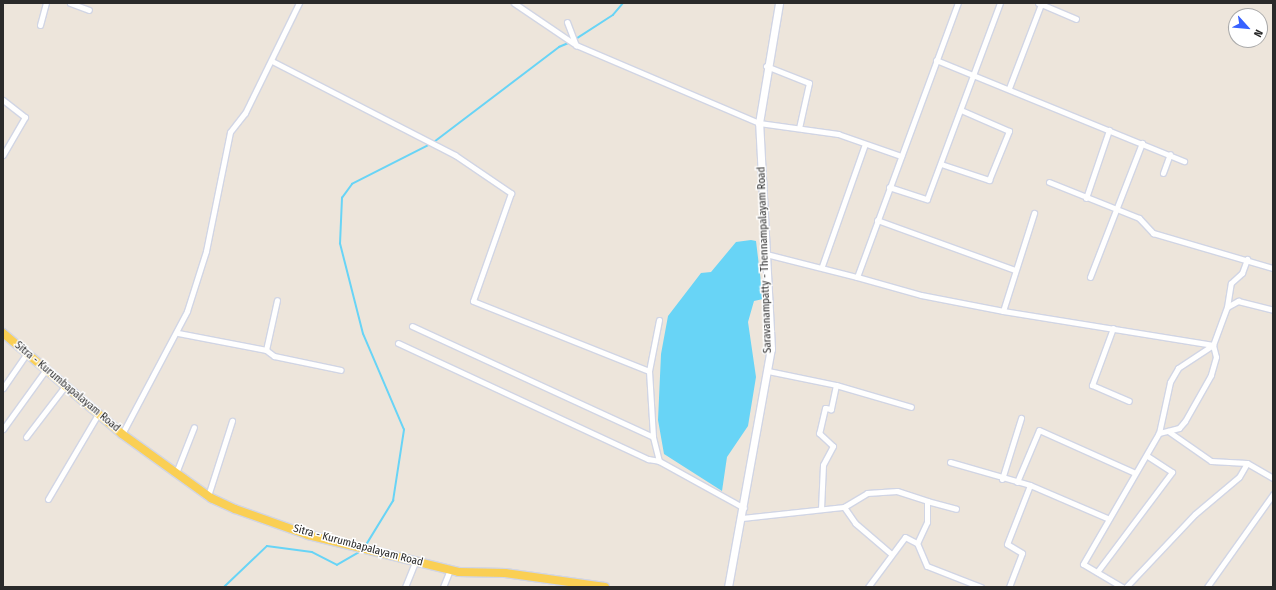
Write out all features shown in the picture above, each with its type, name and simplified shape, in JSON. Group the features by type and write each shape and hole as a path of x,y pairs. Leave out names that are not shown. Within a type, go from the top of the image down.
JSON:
{"main road":[{"name":"Saravanampatty - Thennampalayam Road","path":"728,587 744,508 771,348 759,123 766,66 779,3"},
{"name":"Sitra - Kurumbapalayam Road","path":"3,333 47,368 65,386 122,434 208,496 308,535 415,562 450,570 505,573 605,587"}],"street":[{"path":"40,25 46,3"},
{"path":"70,3 89,10"},
{"path":"122,434 178,333 206,252 230,132 245,114 299,3"},
{"path":"514,3 576,45 759,123 838,134 901,156"},
{"path":"857,277 958,3"},
{"path":"889,187 927,199 963,111 973,74 1000,3"},
{"path":"1009,88 1040,4 1076,19"},
{"path":"567,22 576,45"},
{"path":"936,60 1009,88 1184,161"},
{"path":"272,61 444,150 511,193 473,301 649,371"},
{"path":"766,66 809,83 799,128"},
{"path":"3,100 25,117 3,155"},
{"path":"941,164 989,180 1009,131 963,111"},
{"path":"1086,198 1108,130"},
{"path":"1090,277 1142,143"},
{"path":"822,266 865,144"},
{"path":"1163,174 1170,154"},
{"path":"1049,182 1086,198 1118,208 1144,221 1152,232 1247,259 1273,268"},
{"path":"1002,311 1034,213"},
{"path":"877,220 1015,270"},
{"path":"766,254 822,266 921,295 1002,311 1213,345"},
{"path":"1159,433 1179,428 1185,421 1211,375 1216,357 1213,345 1227,307 1231,283 1242,273 1247,259"},
{"path":"266,350 277,300"},
{"path":"1227,307 1238,301 1273,310"},
{"path":"659,320 649,371 653,437 659,461"},
{"path":"412,326 653,437"},
{"path":"1113,328 1092,385 1129,401"},
{"path":"178,333 266,350 274,356 341,370"},
{"path":"398,343 648,459 659,461 744,508"},
{"path":"1122,587 1083,564 1107,518 1147,456 1159,433 1170,382 1178,368 1213,345"},
{"path":"3,388 27,353"},
{"path":"3,429 47,368"},
{"path":"768,371 836,385 911,407"},
{"path":"821,509 823,465 833,446 819,433 825,408 831,409 836,385"},
{"path":"26,436 65,386"},
{"path":"48,499 98,414"},
{"path":"1002,479 1021,418"},
{"path":"208,496 232,421"},
{"path":"176,473 194,427"},
{"path":"1017,482 1039,430 1135,473"},
{"path":"1168,431 1211,461 1247,463 1273,478"},
{"path":"1097,572 1172,472 1147,456"},
{"path":"950,462 1002,479 1030,485 1107,518"},
{"path":"1126,587 1195,514 1239,477 1247,463"},
{"path":"1009,587 1022,553 1007,544 1030,485"},
{"path":"742,518 844,507 867,493 897,491 956,509"},
{"path":"1207,587 1273,494"},
{"path":"917,543 927,522 927,501"},
{"path":"844,507 855,523 890,553"},
{"path":"868,587 890,553 905,537 917,543 927,566 981,587"},
{"path":"405,587 415,562"},
{"path":"443,587 450,570"}],"water":[{"path":"751,240 756,241 763,299 754,301 748,322 756,377 748,426 727,457 722,491 664,454 658,420 661,354 668,316 701,273 711,272 736,242"}],"waterway":[{"path":"576,39 613,15 623,3"},
{"path":"434,142 559,47 571,42"},
{"path":"366,545 393,501 404,430 363,334 340,244 342,198 352,184 431,144"},
{"path":"224,587 267,546 312,552 337,565 361,551"}]}
